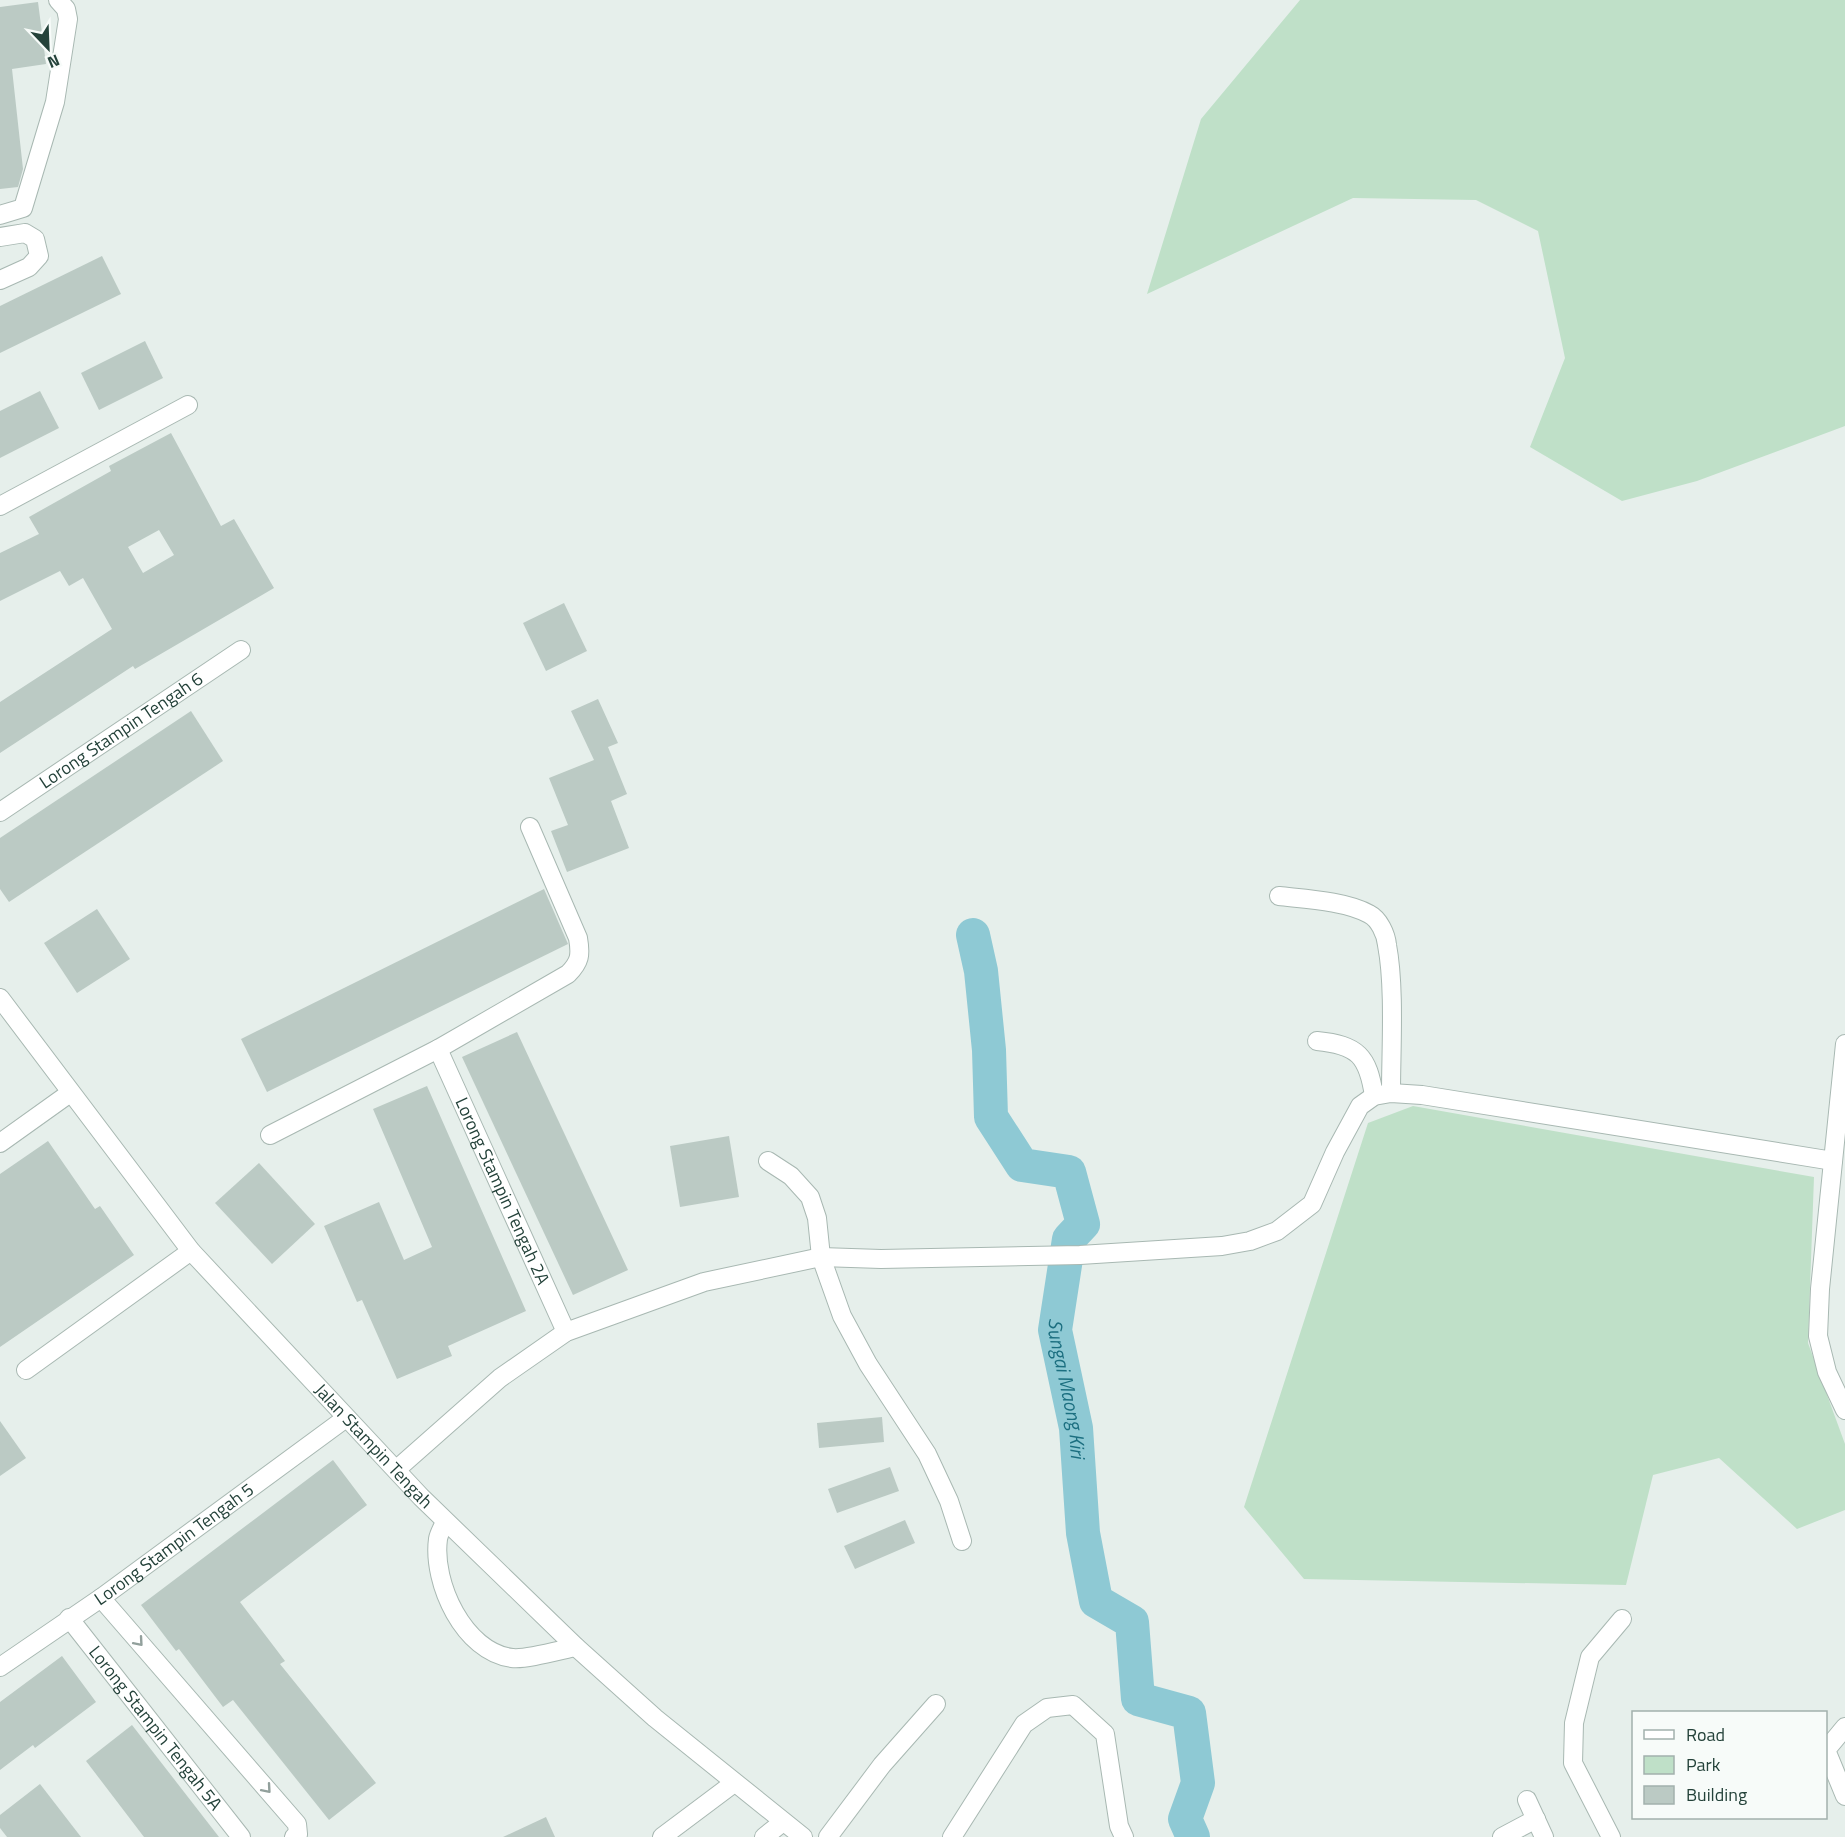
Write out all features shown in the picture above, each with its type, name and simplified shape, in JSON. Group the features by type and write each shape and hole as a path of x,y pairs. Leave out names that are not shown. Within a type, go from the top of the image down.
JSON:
{"street":[{"path":"0,215 23,208 55,102 68,19 66,9 58,0"},
{"path":"0,237 25,233 35,239 39,256 28,267 0,280"},
{"path":"0,506 188,405"},
{"name":"Lorong Stampin Tengah 6","path":"0,812 241,650"},
{"path":"270,1135 438,1049 568,974 581,956 578,939 530,828"},
{"path":"1279,896 1333,903 1370,914 1382,927 1387,944 1389,980 1383,1095"},
{"name":"Jalan Stampin Tengah","path":"0,998 191,1251 445,1522 576,1647 655,1718 803,1837"},
{"path":"1317,1041 1352,1048 1365,1061 1383,1095"},
{"path":"1845,1044 1818,1336 1827,1372 1845,1410"},
{"name":"Lorong Stampin Tengah 2A","path":"438,1049 566,1332"},
{"path":"0,1143 70,1093"},
{"path":"397,1469 500,1377 566,1332 704,1282 821,1257 881,1259 1080,1255 1222,1246 1250,1241 1276,1231 1312,1204 1335,1152 1360,1106 1383,1095 1433,1097 1833,1161"},
{"path":"768,1161 791,1176 810,1197 817,1218 821,1257 842,1316 868,1364 927,1454 955,1516 962,1541"},
{"path":"26,1370 191,1251"},
{"name":"Lorong Stampin Tengah 5","path":"0,1667 101,1598 346,1418"},
{"path":"445,1522 438,1539 440,1569 451,1605 461,1626 481,1645 512,1658 576,1647"},
{"path":"101,1598 297,1824 298,1834 294,1837"},
{"name":"Lorong Stampin Tengah 5A","path":"69,1618 241,1837"},
{"path":"1611,1837 1573,1763 1574,1723 1590,1657 1622,1619"},
{"path":"828,1837 882,1765 936,1704"},
{"path":"952,1837 1024,1724 1047,1708 1074,1705 1105,1734 1119,1826 1124,1837"},
{"path":"1827,1749 1845,1727"},
{"path":"1827,1752 1845,1796"},
{"path":"662,1837 734,1782"},
{"path":"1527,1800 1544,1837"},
{"path":"1502,1837 1536,1819"},
{"path":"764,1837 783,1822"}],"green space":[{"path":"1300,0 1845,0 1845,426 1697,481 1622,501 1530,447 1565,358 1538,231 1476,200 1353,198 1147,294 1201,119"},
{"path":"1413,1106 1814,1177 1808,1343 1845,1444 1845,1510 1797,1529 1719,1458 1653,1475 1626,1585 1304,1579 1244,1507 1368,1123"}],"building":[{"path":"38,2 46,64 12,69 23,169 18,187 0,189 0,7"},
{"path":"102,256 121,294 0,353 0,306"},
{"path":"145,341 163,378 99,410 81,373"},
{"path":"40,391 59,428 0,458 0,411"},
{"path":"171,433 221,526 234,519 274,588 135,669 133,666 0,753 0,702 112,629 83,578 69,586 60,571 0,601 0,553 39,534 29,517 111,471 109,466","holes":["159,530 174,555 143,573 128,547"]},
{"path":"564,603 587,651 546,671 523,623"},
{"path":"598,699 618,743 608,747 627,794 611,801 629,848 567,872 551,831 568,825 549,778 594,760 571,711"},
{"path":"191,711 223,761 9,902 0,889 0,838"},
{"path":"544,889 568,944 267,1092 241,1039"},
{"path":"97,909 130,959 77,993 44,943"},
{"path":"517,1032 628,1270 573,1295 462,1057"},
{"path":"427,1086 526,1311 448,1346 452,1356 397,1379 362,1300 357,1302 324,1226 379,1202 404,1260 432,1247 373,1109"},
{"path":"729,1136 739,1197 680,1207 670,1146"},
{"path":"48,1141 95,1209 100,1206 134,1255 0,1347 0,1174"},
{"path":"259,1163 315,1224 272,1264 215,1203"},
{"path":"882,1417 884,1442 819,1448 817,1423"},
{"path":"0,1421 26,1458 0,1476"},
{"path":"333,1460 367,1505 240,1602 285,1661 280,1664 376,1783 329,1820 233,1700 223,1707 179,1649 176,1651 141,1605"},
{"path":"890,1467 899,1491 837,1513 828,1489"},
{"path":"905,1520 915,1543 855,1569 844,1546"},
{"path":"62,1656 96,1702 35,1748 33,1745 0,1770 0,1702"},
{"path":"132,1725 219,1837 144,1837 86,1761"},
{"path":"40,1784 81,1837 7,1837 0,1828 0,1815"},
{"path":"546,1817 555,1837 503,1837"}],"waterway":[{"name":"Sungai Maong Kiri","path":"973,935 981,971 989,1050 991,1117 1022,1165 1069,1172 1083,1224 1069,1239 1055,1330 1076,1428 1083,1533 1096,1601 1132,1622 1138,1699 1189,1713 1198,1783 1185,1819 1193,1837"}]}
